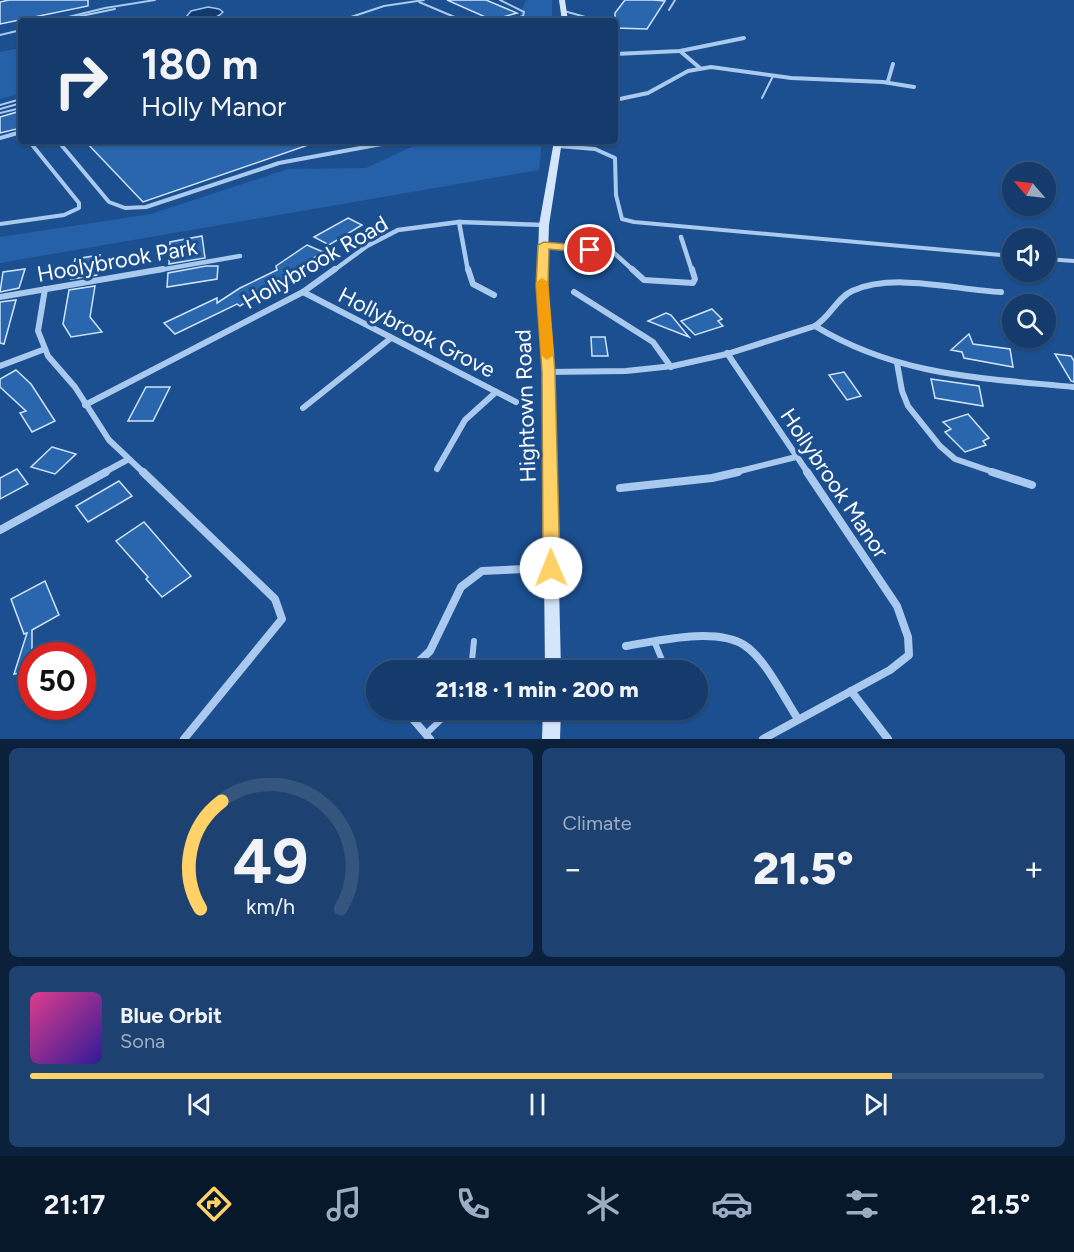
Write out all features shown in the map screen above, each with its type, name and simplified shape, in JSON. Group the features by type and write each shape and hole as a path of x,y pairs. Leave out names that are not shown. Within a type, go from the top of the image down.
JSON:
{"main road":[{"path":"562,0 565,18"},
{"name":"Hightown Road","path":"553,660 548,372 542,286 544,225 558,144"},
{"path":"552,720 552,739"}],"street":[{"path":"618,54 680,51 744,38"},
{"path":"680,51 700,68"},
{"path":"888,81 893,64"},
{"path":"618,100 636,98 661,87 676,76 700,68 730,68 773,76 819,80 888,81 914,87"},
{"path":"459,222 466,267 473,284 494,295"},
{"name":"Hollybrook Road","path":"85,405 303,292 367,246 398,230 459,222 544,225"},
{"path":"544,245 613,252 644,280 693,283 695,279 681,237"},
{"name":"Hoolybrook Park","path":"0,297 240,256"},
{"path":"548,372 671,367 727,353 815,326 830,315 840,299 852,291 875,284 893,283 978,292 1001,292"},
{"path":"45,289 38,331 48,356 75,387 109,440 127,460 209,533 275,599 282,619 184,739"},
{"name":"Hollybrook Grove","path":"303,292 516,402"},
{"path":"574,292 654,342 671,367"},
{"path":"815,326 834,340 861,352 897,363 948,372 1074,387"},
{"path":"303,408 392,338"},
{"path":"0,366 45,349"},
{"name":"Hollybrook Manor","path":"727,353 897,606 908,636 909,655 890,670 851,691"},
{"path":"897,363 902,392 908,406 940,446 955,459 1032,485"},
{"path":"437,469 465,420 495,392"},
{"path":"620,488 712,478 796,457"},
{"path":"0,530 127,460"},
{"path":"421,660 430,651 462,587 482,571 551,568"},
{"path":"626,645 724,637 745,645 762,665 798,719"},
{"path":"763,739 851,691 888,739"},
{"path":"414,720 428,736"}],"lane":[{"path":"62,18 83,16 155,0"},
{"path":"348,18 384,6 424,0"},
{"path":"500,0 522,9 523,16 517,18"},
{"path":"669,10 675,0"},
{"path":"417,1 457,18"},
{"path":"564,11 589,18"},
{"path":"0,36 18,31"},
{"path":"762,98 773,76"},
{"path":"0,108 18,104"},
{"path":"0,108 18,104"},
{"path":"0,138 18,133"},
{"path":"0,224 64,215 79,208 79,203 31,144"},
{"path":"61,144 109,202 119,207 133,208 164,202 279,163 382,144"},
{"path":"566,144 606,151 615,158 616,195 622,219 634,222 1002,255"},
{"path":"1056,260 1074,261"},
{"path":"472,660 474,641"},
{"path":"655,642 662,660"},
{"path":"428,736 442,720"}],"shaded area":[{"path":"526,0 552,0 552,18 519,18"},
{"path":"208,7 223,12 212,18 186,17 191,11"},
{"path":"18,49 18,95 0,99 0,52"},
{"path":"418,144 542,144 539,170 0,263 0,237 151,214 288,169 366,168"}],"building":[{"path":"88,0 88,6 29,18 18,18 18,20 0,24 0,2"},
{"path":"447,0 486,0 517,13 499,18 488,18"},
{"path":"625,0 665,1 647,29 618,28 618,18 615,18 615,13"},
{"path":"17,112 18,129 0,133 0,117"},
{"path":"88,144 311,144 143,202"},
{"path":"348,218 362,225 329,245 314,237"},
{"path":"202,236 205,258 169,264 170,242"},
{"path":"307,245 323,252 240,306 237,304 175,334 164,323 217,298 217,303 240,288 277,270 276,266"},
{"path":"100,255 97,275 71,279 75,259"},
{"path":"218,266 217,279 167,287 168,273"},
{"path":"25,269 19,288 0,292 3,272"},
{"path":"95,286 90,317 102,332 71,337 63,324 69,290"},
{"path":"16,300 4,344 0,343 0,302"},
{"path":"712,309 722,319 718,321 723,326 695,335 681,321"},
{"path":"666,313 671,315 689,337 648,321"},
{"path":"969,334 973,344 1010,349 1013,367 964,358 962,352 951,350"},
{"path":"591,337 605,337 608,356 592,356"},
{"path":"1055,354 1071,356 1074,361 1074,382 1071,381"},
{"path":"16,370 31,384 55,421 32,432 20,413 26,411 0,387 0,379"},
{"path":"844,372 861,396 847,400 829,375"},
{"path":"931,379 979,386 983,406 935,398"},
{"path":"146,387 170,387 153,421 128,421"},
{"path":"968,414 989,438 983,441 986,445 965,452 945,432 951,429 943,422"},
{"path":"52,447 76,454 55,474 31,467"},
{"path":"17,469 28,484 0,499 0,478"},
{"path":"119,481 132,496 88,522 76,506"},
{"path":"144,522 191,576 162,597 146,579 148,577 116,541"},
{"path":"45,581 59,615 32,630 32,642 24,642 27,633 24,634 11,599"},
{"path":"18,661 18,673 14,674"}],"slow traffic":[{"path":"542,282 547,355"}],"route":[{"path":"551,568 548,372 542,286 544,245 590,250"}]}
